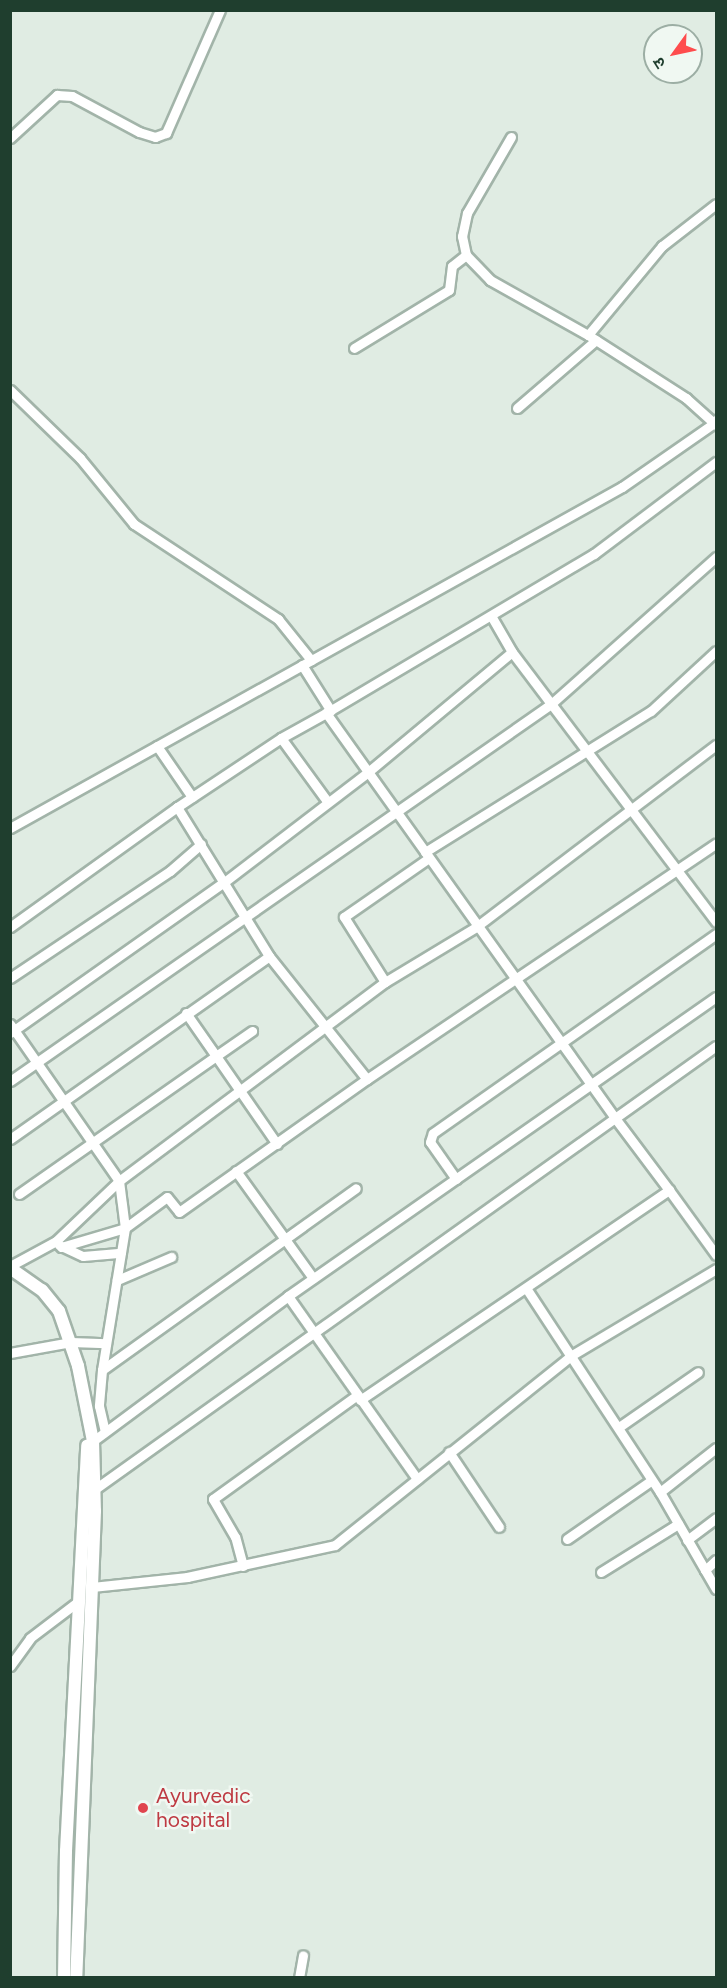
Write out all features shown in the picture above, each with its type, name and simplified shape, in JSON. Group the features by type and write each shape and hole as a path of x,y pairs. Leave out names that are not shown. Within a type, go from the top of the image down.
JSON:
{"main road":[{"path":"10,1267 42,1290 59,1311 71,1342 89,1427 94,1489 92,1587 76,1977"},
{"path":"64,1977 66,1851 90,1443"}],"street":[{"path":"10,138 57,96 72,96 139,132 155,137 166,133 220,10"},
{"path":"10,828 622,487 716,423 686,398 592,338 496,284 466,255 462,236 467,213 511,137"},
{"path":"517,408 592,338 662,246 717,204"},
{"path":"354,348 449,291 452,266 466,255"},
{"path":"10,390 80,459 134,524 278,619 307,662 328,712 368,772 476,927 717,1255"},
{"path":"10,927 177,807 281,738 492,618 594,554 717,462"},
{"path":"10,1081 248,918 395,811 551,704 717,557"},
{"path":"492,618 512,652 717,922"},
{"path":"385,982 344,917 510,795 588,752 651,711 717,651"},
{"path":"105,1431 99,1406 102,1370 125,1228 119,1181 63,1098 12,1029 223,883 327,801 368,772 512,652"},
{"path":"281,738 327,801"},
{"path":"58,1244 119,1181 385,982 476,927 630,806 717,745"},
{"path":"157,746 192,797"},
{"path":"177,807 223,883 248,918 269,956 328,1026 367,1079"},
{"path":"10,978 170,871 201,844"},
{"path":"10,1267 58,1244 125,1228 167,1197 179,1212 367,1079 717,844"},
{"path":"456,1179 430,1142 430,1136 560,1041 717,934"},
{"path":"10,1139 63,1098 269,956"},
{"path":"90,1443 313,1278 717,997"},
{"path":"186,1013 277,1144"},
{"path":"19,1194 252,1031"},
{"path":"94,1489 717,1046"},
{"path":"236,1172 313,1278"},
{"path":"102,1370 356,1188"},
{"path":"243,1566 235,1537 213,1499 669,1190"},
{"path":"58,1244 83,1256 121,1253"},
{"path":"117,1280 171,1257"},
{"path":"92,1587 162,1581 243,1566 335,1545 573,1355 717,1269"},
{"path":"526,1288 573,1355 660,1492 717,1589"},
{"path":"288,1296 417,1479"},
{"path":"10,1353 71,1342 106,1343"},
{"path":"619,1428 698,1372"},
{"path":"660,1492 717,1448"},
{"path":"449,1452 500,1527"},
{"path":"567,1539 652,1480"},
{"path":"687,1540 717,1518"},
{"path":"601,1572 678,1524"},
{"path":"705,1570 717,1560"},
{"path":"10,1666 36,1632 80,1600"},
{"path":"299,1977 303,1955"}],"place":[{"name":"Ayurvedic hospital","path":"143,1808"}]}
